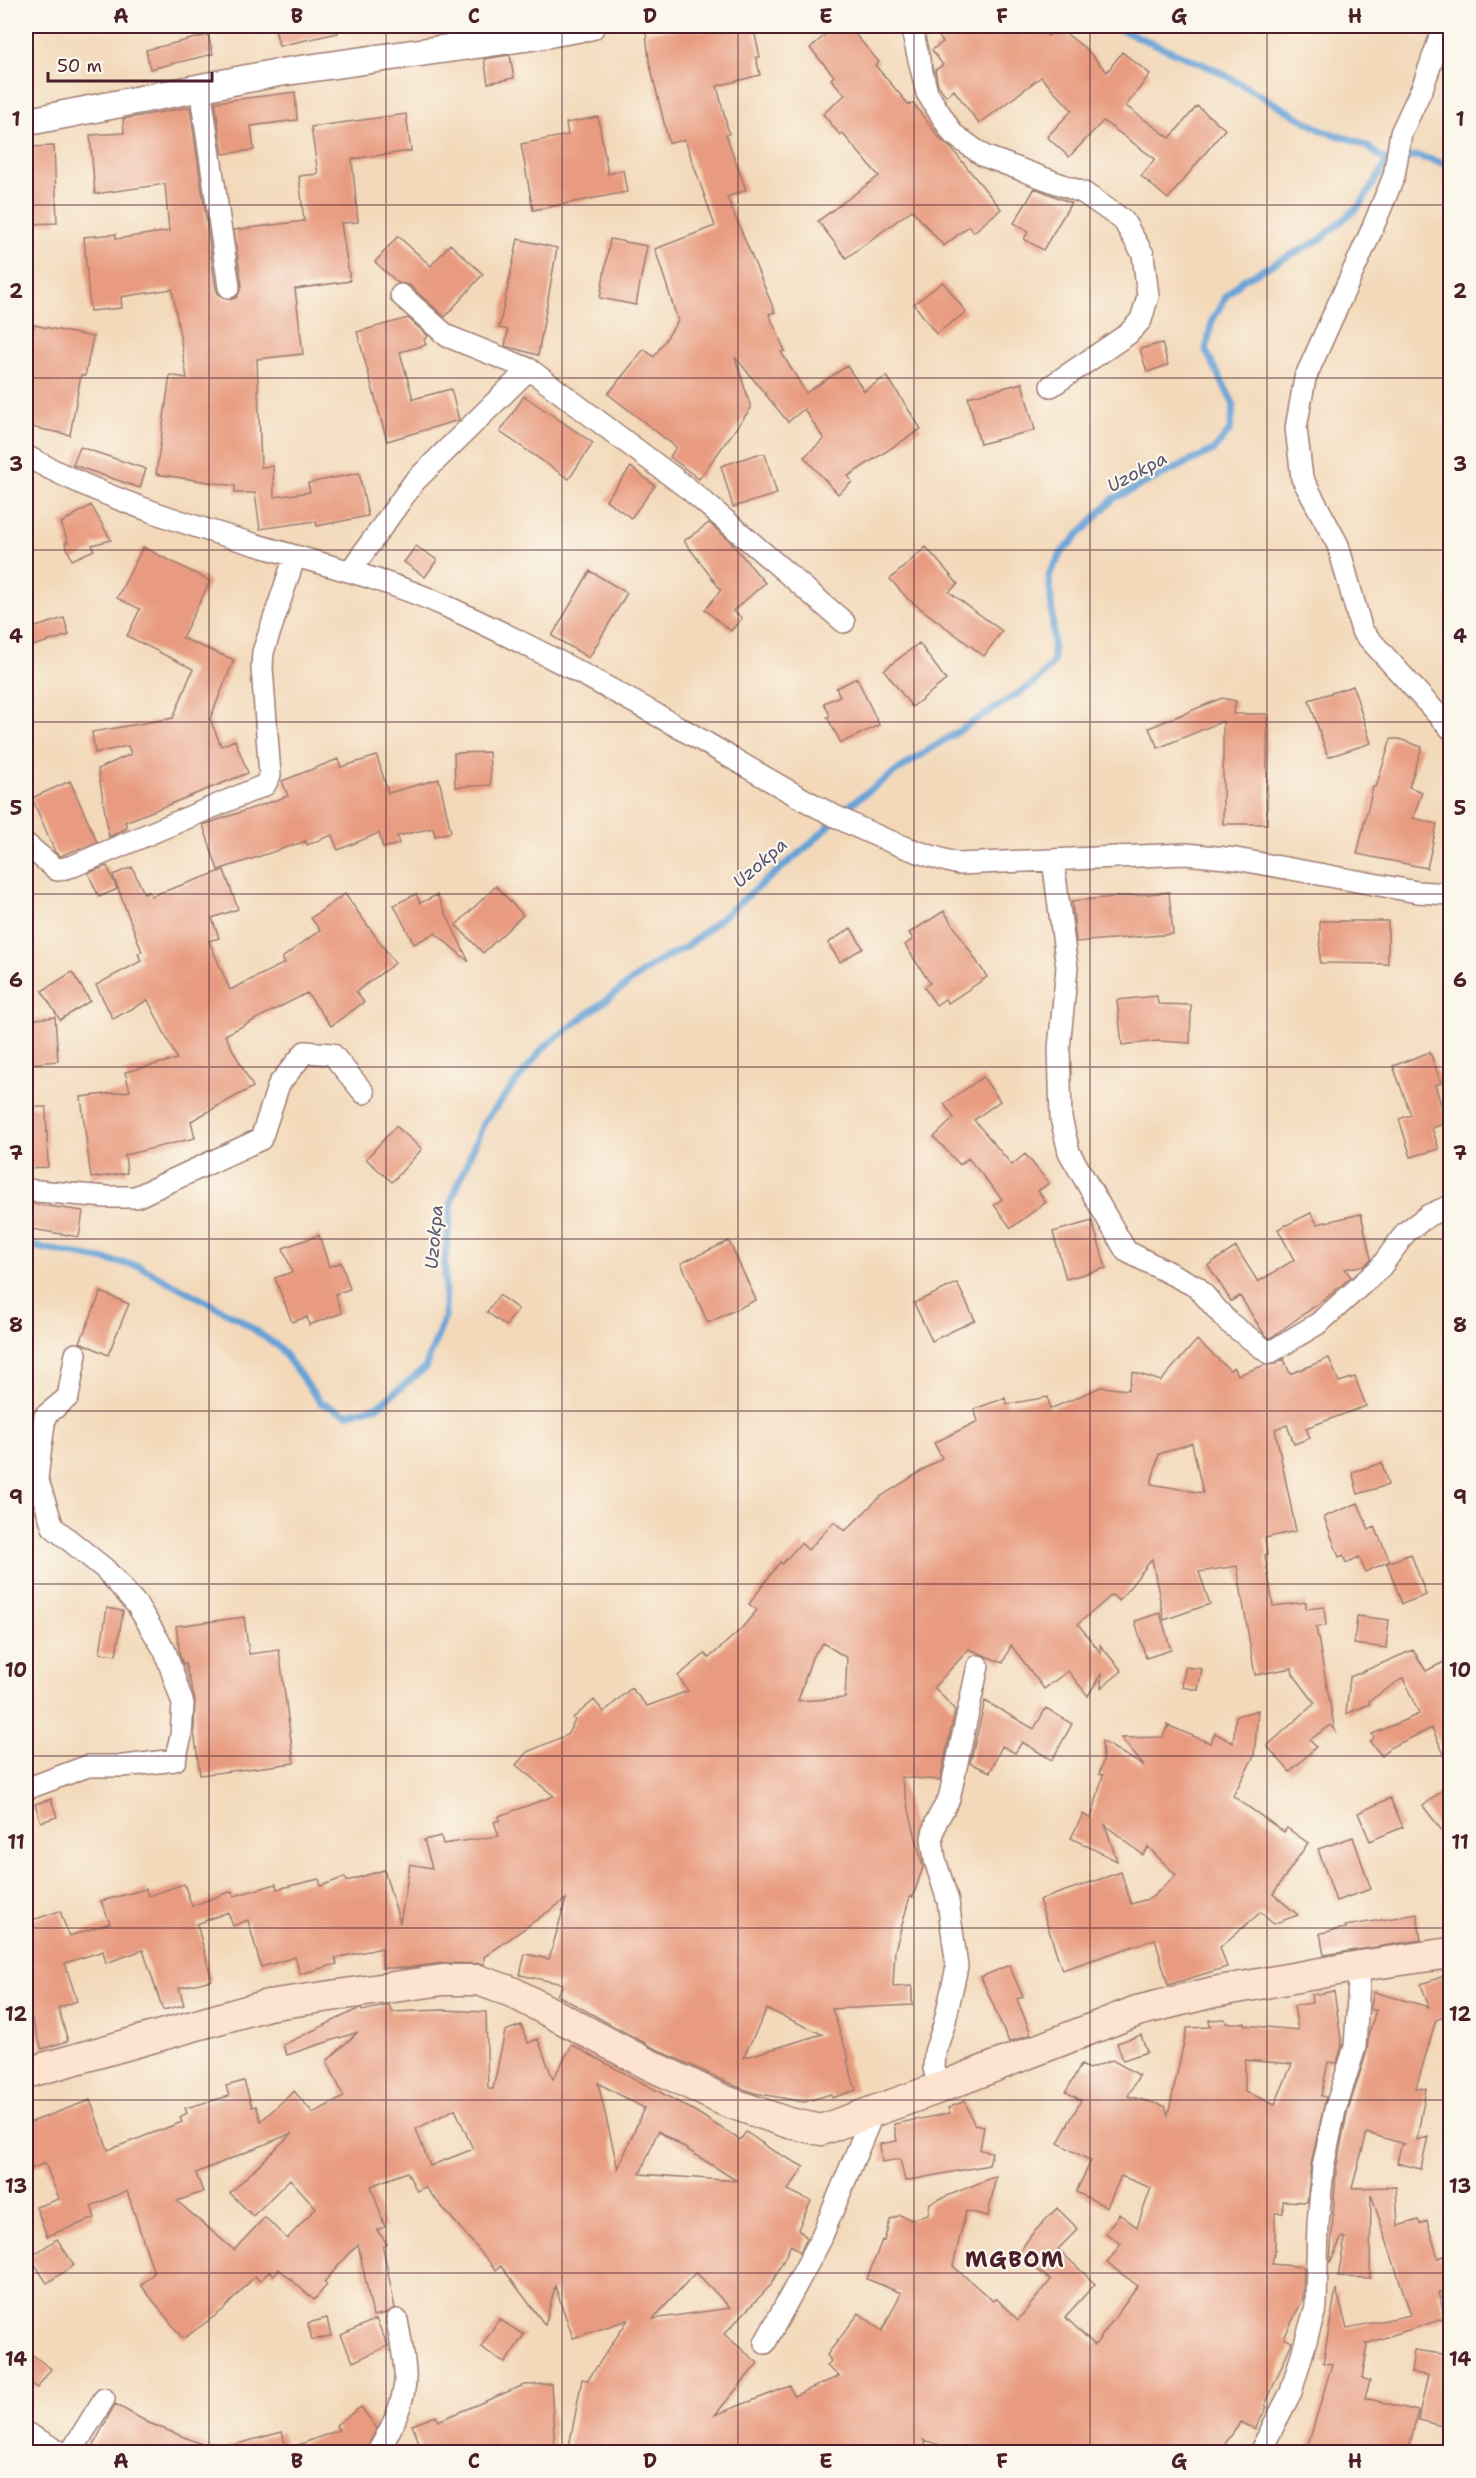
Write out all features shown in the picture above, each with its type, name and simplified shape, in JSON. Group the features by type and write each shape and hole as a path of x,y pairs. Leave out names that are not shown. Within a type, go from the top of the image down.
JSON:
{"main road":[{"path":"26,2073 268,2005 443,1980 478,1980 512,1992 644,2062 725,2101 789,2123 821,2130 873,2113 1137,2011 1214,1992 1360,1966 1450,1953"}],"street":[{"path":"26,122 276,73 591,26"},
{"path":"911,26 927,93 953,134 984,156 1084,193 1124,220 1143,254 1148,296 1141,320 1128,334 1051,386"},
{"path":"1443,26 1423,86 1401,133 1394,176 1305,378 1296,428 1302,478 1338,545 1362,631 1450,728"},
{"path":"200,87 229,287"},
{"path":"401,295 447,336 529,369 690,490 844,622"},
{"path":"351,570 414,482 529,369"},
{"path":"26,456 66,478 124,502 295,556 351,570 439,603 527,645 671,723 823,811 904,848 959,864 1186,854 1236,859 1417,892 1450,894"},
{"path":"26,844 57,870 73,866 265,785 270,775 262,668 263,652 295,556"},
{"path":"1053,860 1068,968 1059,1048 1061,1118 1069,1152 1126,1251 1197,1287 1228,1322 1269,1353 1319,1323 1380,1268 1406,1232 1429,1215 1450,1206"},
{"path":"26,1190 106,1197 136,1197 261,1139 279,1084 305,1052 332,1054 364,1093"},
{"path":"26,1789 88,1766 124,1766 175,1760 181,1736 183,1704 165,1651 137,1605 105,1569 53,1527 37,1478 45,1416 68,1397 76,1354"},
{"path":"939,2088 934,2068 935,2052 944,2025 957,1967 948,1901 935,1860 933,1838 936,1822 949,1799 978,1666"},
{"path":"1260,2452 1291,2392 1316,2306 1318,2223 1323,2167 1335,2110 1355,2047 1360,1966"},
{"path":"765,2343 819,2243 873,2113"},
{"path":"378,2452 391,2429 402,2395 405,2374 397,2320"},
{"path":"71,2452 104,2399"},
{"path":"26,2433 60,2452"}],"building":[{"path":"337,26 338,33 279,46 275,28"},
{"path":"728,26 753,26 760,57 756,57 760,75 717,86 729,134 726,135 746,190 727,197 775,312 769,314 785,351 781,352 806,393 847,366 864,391 887,376 921,429 848,476 852,482 838,494 804,457 824,439 804,409 788,422 735,357 751,408 699,479 670,457 676,447 608,394 644,349 654,357 678,321 655,249 715,226 685,140 669,143 649,61 646,32 700,28 701,32"},
{"path":"836,26 848,26 879,62 875,65 909,105 913,103 942,141 951,148 1001,209 974,232 969,226 944,246 912,210 846,258 818,221 879,176 823,114 845,95 831,79 834,76 810,48"},
{"path":"931,26 1040,26 1048,36 1056,26 1085,48 1107,72 1122,52 1150,74 1126,106 1170,138 1197,106 1225,129 1168,199 1141,176 1155,159 1103,121 1069,157 1047,137 1072,110 1041,77 979,124 954,90 946,96 938,85 935,70 943,65 932,50 943,42"},
{"path":"208,35 213,54 150,69 146,50"},
{"path":"510,55 514,78 488,83 484,59"},
{"path":"295,92 297,120 251,126 254,150 223,154 215,102"},
{"path":"190,107 216,289 219,295 230,300 237,297 242,286 234,230 304,221 299,176 318,174 311,127 406,114 411,151 352,159 358,222 341,223 350,281 295,289 303,354 257,359 261,467 273,466 274,497 310,492 308,483 359,473 368,516 317,526 316,521 260,529 255,493 235,493 235,486 156,474 170,375 187,378 172,289 121,297 122,308 90,311 84,237 116,234 116,239 169,231 165,184 95,194 90,135 124,133 123,119"},
{"path":"598,117 608,174 623,170 627,192 533,210 521,144 568,135 566,123"},
{"path":"54,146 57,223 30,224 27,147"},
{"path":"1035,188 1071,203 1043,250 1024,239 1028,232 1014,223"},
{"path":"398,236 431,266 450,244 483,274 445,317 409,285 398,283 375,262"},
{"path":"518,239 557,248 538,355 505,346 508,330 499,328"},
{"path":"610,239 647,246 636,305 600,298"},
{"path":"943,282 966,312 936,334 914,304"},
{"path":"408,318 428,336 424,340 426,345 400,352 413,399 451,389 459,420 387,441 357,332"},
{"path":"34,325 93,337 85,376 81,375 70,435 26,426 26,368"},
{"path":"1162,343 1168,365 1147,372 1140,349"},
{"path":"1022,383 1035,430 980,444 968,397"},
{"path":"524,396 593,443 569,479 500,432"},
{"path":"80,447 146,469 140,488 73,465"},
{"path":"758,454 765,454 777,494 733,507 721,466"},
{"path":"631,467 655,486 631,518 606,500"},
{"path":"91,505 111,540 92,545 94,550 72,560 65,543 68,542 61,523"},
{"path":"709,523 728,539 765,583 733,611 742,618 731,631 705,610 721,590 684,541"},
{"path":"416,546 437,560 425,577 404,562"},
{"path":"143,547 210,581 182,638 234,660 210,719 221,746 235,740 248,773 125,822 127,828 109,837 98,769 131,754 128,746 95,753 92,732 173,718 193,669 127,636 140,609 117,598"},
{"path":"926,547 958,584 949,592 1002,631 984,656 908,599 890,579"},
{"path":"590,571 627,593 589,658 552,636"},
{"path":"64,618 69,635 26,648 26,630"},
{"path":"919,643 946,680 912,707 884,670"},
{"path":"857,678 879,725 841,743 827,717 830,716 824,703 840,696 836,688"},
{"path":"1353,686 1371,743 1328,757 1309,700"},
{"path":"1222,698 1236,701 1233,714 1267,714 1267,824 1223,824 1223,721 1158,748 1149,728"},
{"path":"1391,739 1399,739 1422,747 1409,787 1422,792 1413,818 1437,824 1427,868 1357,854 1373,787 1376,787"},
{"path":"489,752 491,785 455,787 454,753"},
{"path":"377,756 388,793 439,779 451,832 435,836 433,828 397,836 399,844 383,848 379,833 338,850 332,835 307,845 306,841 218,870 203,825 288,796 282,781 338,759 341,767"},
{"path":"70,781 97,842 60,856 55,852 32,798"},
{"path":"107,866 117,889 99,897 88,873"},
{"path":"132,867 144,893 149,891 151,896 224,870 238,909 212,918 219,938 209,941 230,990 285,963 282,958 320,930 311,918 345,894 395,963 356,992 364,1002 331,1026 307,993 225,1035 253,1087 191,1121 195,1138 125,1155 127,1173 91,1178 81,1097 130,1091 125,1072 177,1059 148,1000 113,1019 96,985 141,961 138,953 142,952 113,875"},
{"path":"496,886 523,915 483,953 456,925"},
{"path":"1169,892 1173,934 1076,942 1072,901"},
{"path":"416,894 420,903 437,895 469,962 435,933 414,944 394,905"},
{"path":"944,911 987,977 948,1003 945,999 936,1005 924,987 930,983 905,945 913,939 909,933"},
{"path":"1320,921 1388,921 1388,964 1320,963"},
{"path":"851,928 863,948 840,962 828,943"},
{"path":"72,972 90,1001 60,1020 42,991"},
{"path":"1157,996 1158,1004 1191,1005 1190,1043 1158,1041 1122,1045 1117,1000"},
{"path":"55,1017 58,1061 26,1064 26,1020"},
{"path":"1430,1052 1441,1083 1435,1085 1447,1123 1432,1128 1439,1149 1411,1157 1399,1119 1411,1115 1393,1066"},
{"path":"983,1077 1000,1101 974,1120 1012,1165 1025,1154 1049,1183 1038,1191 1046,1202 1011,1228 994,1205 1002,1199 968,1158 960,1165 934,1137 954,1118 944,1104"},
{"path":"26,1107 46,1107 48,1167 26,1168"},
{"path":"396,1126 422,1149 392,1182 366,1159"},
{"path":"26,1203 83,1211 79,1237 26,1228"},
{"path":"1311,1213 1317,1224 1361,1214 1371,1259 1365,1265 1345,1269 1351,1277 1325,1299 1270,1338 1264,1334 1240,1296 1231,1301 1208,1265 1236,1247 1258,1282 1294,1260 1278,1229"},
{"path":"1092,1221 1106,1268 1066,1279 1053,1232"},
{"path":"319,1235 329,1267 341,1262 350,1289 335,1294 342,1313 309,1325 307,1317 292,1322 275,1278 292,1272 283,1248"},
{"path":"729,1241 756,1300 708,1323 681,1263"},
{"path":"957,1283 975,1320 932,1341 914,1303"},
{"path":"101,1292 129,1304 108,1355 80,1342"},
{"path":"499,1295 518,1309 506,1326 487,1312"},
{"path":"1197,1340 1230,1370 1234,1367 1238,1375 1284,1359 1290,1374 1329,1358 1339,1382 1355,1377 1366,1406 1306,1428 1310,1438 1294,1444 1287,1425 1275,1429 1296,1531 1265,1538 1267,1555 1265,1555 1273,1606 1306,1602 1306,1609 1324,1607 1326,1626 1316,1627 1335,1731 1330,1725 1310,1740 1316,1747 1290,1772 1267,1746 1315,1703 1293,1674 1292,1668 1255,1675 1237,1566 1199,1572 1210,1604 1164,1620 1152,1559 1119,1601 1112,1595 1078,1624 1101,1653 1100,1645 1122,1671 1101,1688 1101,1674 1088,1696 1068,1671 1044,1689 1011,1645 1003,1663 969,1649 934,1687 955,1710 940,1780 901,1777 923,1867 913,1897 910,1896 895,1950 893,1987 912,1986 912,2005 832,2009 849,2059 847,2060 856,2090 832,2098 831,2094 804,2102 755,2093 652,2047 557,1995 563,1984 520,1975 525,1954 549,1959 566,1899 484,1957 484,1964 443,1963 405,1968 382,1968 382,1948 335,1958 337,1964 300,1974 295,1957 261,1967 248,1920 233,1926 228,1912 197,1924 212,1980 179,1988 184,2005 163,2010 143,1950 106,1963 103,1951 65,1963 77,2001 58,2008 68,2041 42,2049 26,2003 26,1922 60,1911 69,1936 110,1923 101,1901 146,1889 148,1896 184,1884 192,1906 232,1891 234,1896 276,1884 277,1889 319,1879 321,1886 345,1877 347,1881 384,1870 400,1923 410,1864 432,1868 424,1840 441,1836 443,1844 499,1836 494,1822 500,1820 499,1816 554,1796 516,1765 527,1752 567,1735 575,1720 573,1718 594,1700 604,1712 631,1688 647,1706 688,1691 678,1676 705,1654 709,1658 740,1630 757,1610 749,1604 780,1562 782,1564 801,1543 808,1550 834,1522 845,1531 880,1497 942,1458 934,1443 978,1421 974,1409 1005,1398 1007,1404 1048,1397 1050,1409 1101,1387 1128,1390 1133,1372 1161,1381","holes":["1192,1443 1203,1493 1151,1484 1159,1454","823,1643 847,1658 845,1698 798,1701 812,1657","767,2009 822,2034 743,2058"]},
{"path":"1382,1463 1388,1485 1358,1494 1352,1472"},
{"path":"1358,1503 1369,1530 1375,1527 1390,1561 1365,1572 1359,1557 1346,1563 1343,1555 1339,1557 1324,1517"},
{"path":"1411,1554 1426,1595 1402,1604 1387,1563"},
{"path":"107,1608 123,1611 116,1655 100,1653"},
{"path":"1160,1613 1171,1650 1146,1658 1135,1621"},
{"path":"1357,1616 1389,1620 1386,1648 1354,1644"},
{"path":"244,1617 249,1654 279,1650 294,1763 200,1775 194,1731 195,1700 185,1663 183,1664 180,1656 176,1626"},
{"path":"1413,1650 1426,1671 1450,1659 1450,1767 1432,1728 1389,1748 1382,1756 1370,1742 1374,1737 1372,1734 1419,1714 1403,1678 1369,1701 1370,1704 1346,1714 1350,1677"},
{"path":"1185,1667 1202,1669 1198,1690 1182,1687"},
{"path":"985,1701 1034,1729 1046,1708 1072,1724 1052,1760 1022,1742 1015,1753 1002,1746 990,1772 970,1763"},
{"path":"1258,1710 1254,1756 1233,1796 1284,1832 1287,1828 1308,1843 1273,1894 1298,1915 1273,1924 1261,1912 1220,1947 1227,1967 1168,1985 1155,1939 1062,1970 1039,1900 1121,1872 1131,1904 1151,1898 1176,1875 1148,1847 1143,1855 1105,1825 1117,1861 1071,1838 1083,1814 1091,1819 1103,1775 1099,1774 1103,1761 1102,1741 1144,1766 1121,1738 1163,1737 1167,1727 1168,1729 1167,1725 1210,1743 1215,1733 1233,1743 1236,1716"},
{"path":"1450,1784 1450,1841 1423,1806"},
{"path":"1390,1798 1403,1827 1370,1841 1358,1813"},
{"path":"51,1799 57,1817 41,1822 35,1804"},
{"path":"1353,1837 1371,1889 1336,1901 1318,1849"},
{"path":"1417,1914 1421,1940 1324,1955 1320,1933 1346,1928 1345,1926"},
{"path":"1009,1965 1023,1997 1017,1999 1031,2034 1009,2042 981,1977"},
{"path":"1450,1974 1450,2015 1436,2020 1416,2088 1426,2089 1417,2140 1428,2137 1421,2169 1397,2163 1401,2145 1404,2144 1367,2133 1352,2188 1396,2187 1398,2226 1418,2220 1420,2224 1427,2221 1438,2258 1447,2255 1450,2264 1450,2289 1438,2293 1446,2318 1365,2344 1368,2344 1362,2378 1370,2381 1365,2398 1418,2411 1408,2452 1306,2452 1332,2364 1323,2363 1336,2289 1347,2328 1411,2315 1371,2194 1370,2278 1338,2277 1345,2238 1342,2237 1330,2263 1336,2169 1347,2113 1367,2051 1369,2033 1376,2010 1370,2009 1374,1992 1429,2007 1421,1984"},
{"path":"1334,1991 1342,2046 1337,2063 1328,2062 1321,2096 1326,2097 1311,2164 1307,2202 1283,2201 1283,2213 1275,2213 1275,2250 1272,2264 1304,2267 1303,2299 1284,2338 1292,2342 1265,2405 1267,2407 1255,2429 1241,2422 1219,2452 965,2452 923,2440 931,2452 568,2452 582,2379 588,2380 628,2320 573,2338 555,2286 545,2325 501,2266 496,2270 425,2187 417,2191 407,2172 371,2186 385,2227 377,2230 387,2244 383,2247 395,2308 387,2313 373,2316 358,2244 324,2282 327,2285 314,2300 279,2269 274,2275 270,2271 260,2281 255,2276 223,2310 183,2339 141,2285 154,2273 127,2191 91,2206 95,2218 47,2236 36,2207 59,2199 45,2163 26,2171 26,2124 90,2100 108,2150 182,2122 180,2117 187,2113 185,2108 229,2096 226,2086 244,2081 252,2107 256,2106 261,2121 294,2091 313,2113 344,2097 327,2061 358,2032 287,2055 283,2045 361,2009 362,2011 389,2005 392,2012 443,2010 486,2012 488,2089 493,2089 505,2031 521,2025 528,2043 538,2039 553,2079 572,2045 693,2110 740,2140 746,2132 772,2150 804,2167 788,2190 811,2201 798,2229 807,2238 800,2252 791,2245 771,2285 724,2334 758,2363 715,2415 790,2386 794,2396 839,2376 827,2366 831,2361 827,2355 859,2313 882,2331 901,2293 867,2279 882,2240 884,2241 890,2220 900,2215 911,2220 928,2215 930,2203 996,2176 988,2216 966,2211 953,2266 993,2301 996,2298 1018,2320 1051,2280 1017,2255 1032,2234 1057,2208 1078,2229 1058,2249 1095,2284 1065,2317 1095,2345 1138,2286 1107,2263 1121,2244 1106,2233 1119,2214 1137,2227 1151,2188 1121,2176 1107,2207 1076,2192 1091,2161 1058,2143 1081,2100 1066,2092 1081,2065 1089,2069 1112,2060 1139,2075 1128,2096 1165,2106 1168,2115 1187,2028 1210,2027 1209,2020 1225,2019 1226,2023 1245,2023 1245,2025 1298,2030 1294,2006 1312,2003 1311,1995","holes":["1245,2060 1292,2064 1275,2104 1245,2092","598,2083 644,2108 618,2169","455,2109 473,2149 430,2166 416,2129","658,2131 737,2181 640,2174","292,2133 230,2193 253,2216 290,2179 316,2208 287,2239 265,2217 234,2250 177,2201 203,2192 196,2173","696,2272 730,2308 653,2319"]},
{"path":"1141,2035 1147,2052 1123,2060 1117,2043"},
{"path":"965,2101 974,2124 984,2126 980,2150 992,2152 989,2165 905,2181 900,2159 882,2162 880,2144 897,2141 894,2124 950,2113 948,2108"},
{"path":"57,2239 74,2265 47,2283 30,2257"},
{"path":"327,2318 331,2336 312,2340 308,2323"},
{"path":"376,2319 388,2346 353,2362 341,2335"},
{"path":"499,2319 524,2335 505,2363 481,2347"},
{"path":"26,2350 51,2369 37,2388 26,2380"},
{"path":"1414,2350 1450,2355 1450,2428 1418,2420 1428,2375 1411,2373"},
{"path":"551,2384 555,2452 423,2452 412,2425 436,2416 438,2421 524,2385"},
{"path":"115,2404 149,2423 222,2452 105,2452 93,2446"},
{"path":"361,2407 377,2428 365,2452 227,2452 226,2447 282,2432 287,2449 339,2430 336,2425"}],"waterway":[{"path":"1112,26 1216,70 1323,131 1368,147 1387,162"},
{"name":"Uzokpa","path":"1401,159 1417,156 1450,165"},
{"name":"Uzokpa","path":"26,1245 139,1266 239,1319 279,1347 321,1403 347,1414 378,1406 425,1368 445,1317 445,1262 452,1199 484,1122 545,1046 654,964 686,947 809,845 856,800 907,764 1036,682 1053,663 1049,575 1062,552 1113,499 1215,449 1230,430 1234,405 1206,351 1212,321 1226,296 1243,280 1321,239 1360,205 1387,162 1390,161"}],"district":[{"name":"MGBOM","path":"1015,2259"}]}
